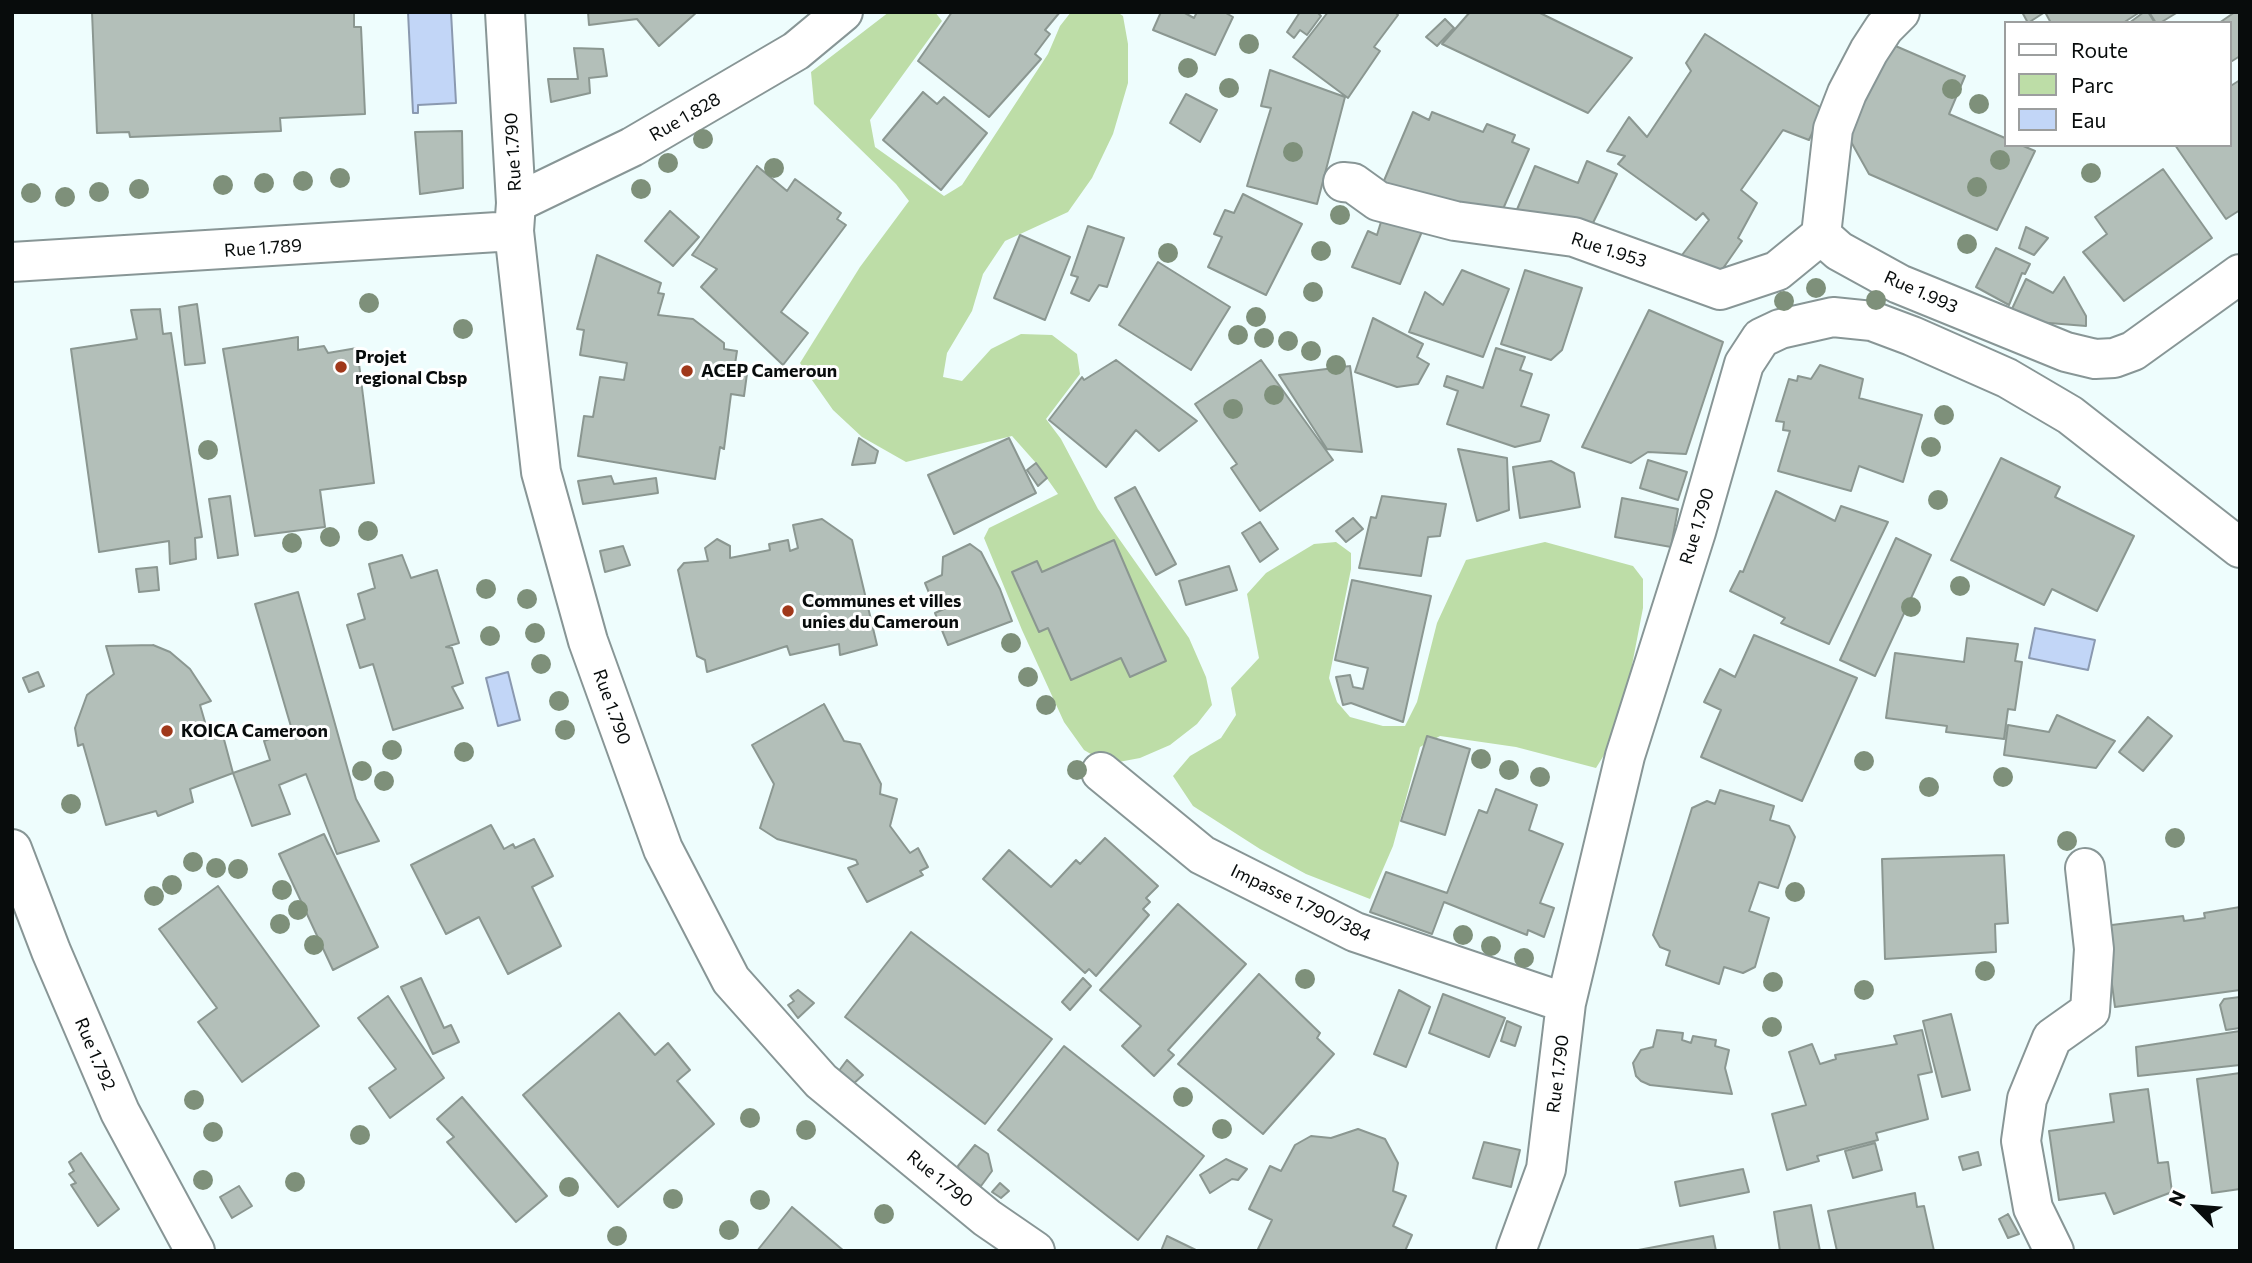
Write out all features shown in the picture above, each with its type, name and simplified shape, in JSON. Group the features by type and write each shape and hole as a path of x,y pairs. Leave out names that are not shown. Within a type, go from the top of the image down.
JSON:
{"street":[{"name":"Rue 1.790","path":"505,12 515,217 541,472 588,641 663,849 731,980 821,1081 988,1218 1035,1251"},
{"name":"Rue 1.828","path":"515,217 796,51 843,12"},
{"path":"1821,235 1833,129 1847,93 1869,51 1884,28 1900,12"},
{"name":"Rue 1.953","path":"1343,182 1353,183 1378,201 1455,221 1574,237 1720,290 1777,271 1821,235"},
{"name":"Rue 1.789","path":"12,262 515,217"},
{"name":"Rue 1.993","path":"1821,235 1839,251 1899,284 2066,352 2095,359 2114,358 2133,351 2240,274"},
{"name":"Rue 1.790","path":"1516,1251 1546,1170 1566,1003 1625,756 1696,532 1744,364 1761,338 1780,329 1833,317 1872,321 2007,379 2070,415 2240,548"},
{"path":"2070,415 2095,359"},
{"name":"Impasse 1.790/384","path":"1101,772 1202,855 1355,932 1566,1003"},
{"name":"Rue 1.792","path":"12,849 51,951 120,1112 195,1251"},
{"path":"2054,1251 2033,1208 2021,1141 2027,1099 2052,1038 2090,1011 2094,949 2085,868"}],"green space":[{"path":"889,12 935,12 942,21 870,120 875,147 944,196 962,185 1048,54 1060,26 1071,12 1117,12 1123,16 1128,44 1128,83 1113,134 1092,178 1068,212 1005,241 983,274 972,311 947,353 943,377 962,381 991,349 1021,334 1052,335 1077,354 1080,374 1046,419 1061,439 1098,509 1189,638 1206,677 1212,705 1197,724 1170,745 1140,758 1108,764 1084,750 1064,722 984,538 989,528 1058,494 1036,463 1012,436 906,462 862,437 833,410 800,363 860,267 909,201 896,184 814,104 811,72"},
{"path":"1336,542 1351,553 1351,569 1329,678 1337,702 1350,717 1383,726 1405,726 1417,702 1437,623 1466,560 1545,542 1633,566 1643,579 1643,608 1628,686 1609,747 1596,768 1516,747 1440,736 1420,747 1393,846 1370,899 1306,874 1260,849 1193,806 1173,776 1190,756 1221,738 1236,715 1231,688 1259,658 1247,594 1266,573 1314,544"}],"water":[{"path":"408,12 451,12 456,103 418,105 418,113 413,113"},
{"path":"2035,628 2095,640 2088,670 2029,658"},
{"path":"508,672 520,720 498,726 486,678"}],"building":[{"path":"92,12 354,12 354,27 361,27 365,114 280,118 281,131 130,137 129,132 97,133"},
{"path":"588,12 697,12 659,46 637,19 589,25"},
{"path":"952,12 1060,12 1045,30 1050,34 1035,54 1041,59 989,117 918,61"},
{"path":"1161,12 1183,12 1194,18 1197,12 1224,12 1233,17 1215,55 1153,30"},
{"path":"1300,12 1317,12 1321,16 1307,35 1300,30 1294,38 1287,32"},
{"path":"1328,12 1395,12 1398,15 1374,47 1380,51 1348,98 1293,57"},
{"path":"1470,12 1538,12 1632,58 1588,113 1442,44"},
{"path":"2022,12 2045,12 2031,21 2027,21"},
{"path":"2045,12 2140,12 2126,21 2050,21"},
{"path":"2148,12 2154,21 2132,21"},
{"path":"2149,12 2178,12 2163,21 2155,21"},
{"path":"2235,12 2240,12 2240,56 2231,62 2231,21 2222,21"},
{"path":"1445,19 1454,28 1437,46 1426,37"},
{"path":"1705,34 1823,109 1809,140 1783,130 1741,190 1757,203 1738,238 1742,241 1717,277 1682,255 1709,220 1703,213 1696,220 1618,164 1625,156 1607,151 1629,117 1647,137 1691,71 1686,63"},
{"path":"1884,41 1965,76 1949,114 2004,138 2004,147 2026,147 2035,151 1997,230 1869,174 1845,131"},
{"path":"574,48 603,49 607,76 589,78 590,93 551,102 548,79 578,79"},
{"path":"1270,70 1345,97 1317,204 1247,186 1271,108 1261,106"},
{"path":"2240,80 2240,210 2226,219 2176,147 2231,147 2231,86"},
{"path":"923,92 937,104 944,97 987,133 941,190 883,140"},
{"path":"1186,94 1217,110 1200,142 1170,123"},
{"path":"1413,112 1429,120 1432,112 1483,132 1487,124 1515,135 1512,142 1529,149 1500,216 1447,199 1444,206 1383,183"},
{"path":"462,131 463,188 420,194 415,132"},
{"path":"1587,161 1617,174 1590,229 1516,212 1535,166 1578,183"},
{"path":"757,166 787,191 795,179 841,213 837,219 846,225 781,312 808,333 783,365 701,287 717,269 692,255"},
{"path":"2163,169 2212,238 2124,301 2083,252 2107,234 2095,217"},
{"path":"1243,194 1302,224 1266,295 1208,267 1222,237 1214,234 1225,210 1234,213"},
{"path":"670,211 699,237 673,266 645,241"},
{"path":"1384,212 1426,222 1400,284 1352,267 1368,231 1377,235"},
{"path":"1088,226 1124,238 1107,287 1099,285 1089,301 1071,293 1078,277 1071,275"},
{"path":"2026,227 2048,238 2034,255 2019,248"},
{"path":"1020,235 1070,257 1045,320 994,298"},
{"path":"1996,248 2030,264 2025,274 2022,273 2009,305 1976,287"},
{"name":"ACEP Cameroun","path":"597,255 661,283 658,293 664,294 658,315 693,319 724,343 724,349 737,351 735,364 748,366 744,396 731,394 724,449 720,447 715,479 578,456 584,416 593,417 600,377 624,380 627,363 580,355 584,330 577,329"},
{"path":"1158,262 1230,307 1191,370 1119,325"},
{"path":"1462,270 1509,289 1483,357 1409,332 1425,292 1443,305"},
{"path":"1525,270 1582,288 1562,350 1551,360 1501,344"},
{"path":"2064,277 2086,316 2086,326 2037,322 2011,311 2026,279 2053,293"},
{"path":"197,304 205,363 185,365 179,307"},
{"path":"160,309 163,334 171,333 202,537 195,538 196,559 170,564 169,541 99,552 71,349 137,339 131,310"},
{"path":"1649,310 1723,342 1686,454 1648,452 1631,463 1582,447"},
{"path":"1373,318 1423,344 1417,357 1429,364 1418,384 1397,387 1355,372"},
{"path":"298,337 298,350 324,346 328,353 357,348 374,483 320,490 325,527 255,536 223,349"},
{"path":"1496,348 1525,357 1520,370 1532,374 1521,406 1549,415 1540,441 1515,447 1447,424 1458,391 1444,386 1447,376 1483,388"},
{"path":"1116,360 1197,421 1159,451 1136,430 1106,467 1049,420 1082,377 1084,380"},
{"path":"1261,360 1333,460 1260,511 1231,468 1237,464 1195,404"},
{"path":"1820,365 1863,379 1859,398 1922,415 1903,482 1859,466 1851,491 1778,471 1790,431 1783,430 1784,422 1776,421 1789,379 1797,381 1798,376 1811,379"},
{"path":"1350,366 1362,452 1327,449 1279,375"},
{"path":"859,438 878,451 875,463 852,465"},
{"path":"1009,438 1036,493 954,534 928,475"},
{"path":"1458,449 1507,458 1509,510 1477,521"},
{"path":"2001,458 2060,487 2055,497 2134,536 2097,611 2052,589 2044,605 1951,560"},
{"path":"1648,460 1687,472 1678,500 1640,488"},
{"path":"1551,461 1574,473 1580,507 1520,518 1513,467"},
{"path":"1036,463 1047,478 1038,486 1027,470"},
{"path":"611,476 614,484 656,478 658,493 583,504 578,481"},
{"path":"1135,487 1176,564 1156,575 1115,498"},
{"path":"1776,491 1835,521 1841,506 1888,522 1829,644 1781,623 1785,618 1730,591 1740,571 1743,572"},
{"path":"230,496 238,555 218,558 209,499"},
{"path":"1382,496 1446,504 1440,536 1428,537 1421,576 1359,568 1371,517 1376,518"},
{"path":"1622,498 1678,509 1671,547 1615,537"},
{"path":"1353,518 1363,529 1346,542 1336,531"},
{"path":"822,519 852,540 877,645 840,655 839,644 790,655 787,646 707,672 705,660 697,656 678,570 684,563 708,561 705,548 717,539 730,546 730,558 770,550 769,544 788,540 790,551 798,548 793,525"},
{"path":"1260,522 1278,549 1260,562 1242,533"},
{"path":"1896,538 1931,555 1875,676 1840,660"},
{"path":"1114,540 1166,661 1130,677 1121,658 1071,680 1048,628 1039,632 1012,572 1037,561 1042,572"},
{"path":"970,544 981,552 1000,589 1012,621 948,645 935,613 957,603 952,597 934,605 925,583 942,575 943,557"},
{"path":"623,546 630,565 605,572 600,551"},
{"path":"402,555 411,578 437,570 459,643 446,647 452,648 463,683 452,687 463,708 393,730 373,664 360,668 347,625 365,619 358,594 375,588 369,564"},
{"path":"1229,566 1237,590 1186,605 1179,581"},
{"path":"157,567 159,590 139,592 136,569"},
{"path":"1352,580 1431,596 1403,722 1351,703 1343,705 1336,677 1350,675 1353,687 1363,689 1368,668 1335,660"},
{"path":"298,592 356,799 379,841 337,854 306,774 279,785 290,814 252,826 233,773 270,760 264,741 292,730 255,604"},
{"path":"1754,635 1857,678 1802,801 1701,757 1721,710 1704,702 1720,669 1735,677"},
{"path":"1967,638 2018,644 2015,661 2022,662 2015,710 2008,709 2004,739 1946,732 1947,726 1886,718 1895,653 1964,662"},
{"path":"153,645 170,652 190,669 211,701 200,705 209,736 222,732 233,773 190,789 193,802 158,816 156,811 106,825 83,744 78,746 75,728 87,695 114,674 106,646"},
{"path":"38,672 44,686 29,692 23,678"},
{"path":"824,704 844,741 860,744 881,784 880,794 897,799 890,826 910,853 918,848 928,867 920,871 923,875 867,902 848,868 858,864 856,860 777,839 760,828 774,784 752,745"},
{"path":"2057,715 2115,741 2096,768 2004,755 2008,725 2049,732"},
{"path":"2148,717 2172,736 2143,771 2119,752"},
{"path":"1427,736 1470,749 1445,835 1401,821"},
{"path":"1496,789 1537,805 1529,830 1563,844 1540,903 1554,908 1544,937 1528,930 1527,935 1444,902 1432,934 1370,912 1386,872 1447,893 1479,810 1487,813"},
{"path":"1720,790 1774,806 1770,820 1789,826 1795,837 1778,888 1759,882 1749,911 1769,918 1755,967 1743,973 1724,967 1719,984 1666,965 1670,951 1660,947 1653,935 1692,808 1707,801 1715,804"},
{"path":"491,825 504,849 513,844 515,848 534,839 553,876 532,887 561,946 508,974 479,917 446,934 411,865"},
{"path":"324,834 378,947 333,970 279,854"},
{"path":"1105,838 1158,886 1146,898 1150,902 1143,909 1149,915 1096,976 1089,969 1085,973 983,879 1009,850 1051,887 1076,860 1080,864"},
{"path":"2004,855 2008,923 1995,924 1996,952 1885,959 1882,859"},
{"path":"218,886 319,1026 242,1082 198,1022 217,1008 159,929"},
{"path":"1178,904 1246,964 1168,1050 1174,1055 1154,1076 1122,1046 1141,1026 1100,990"},
{"path":"2240,907 2240,990 2115,1007 2104,926 2183,916 2184,921 2205,918 2204,913"},
{"path":"911,932 1052,1039 985,1124 845,1017"},
{"path":"1259,974 1320,1033 1317,1038 1334,1054 1263,1134 1178,1064"},
{"path":"421,978 444,1028 451,1025 459,1042 433,1054 401,987"},
{"path":"1083,978 1091,986 1070,1010 1062,1002"},
{"path":"798,990 814,1003 798,1018 788,1005 794,1001 790,996"},
{"path":"1399,990 1430,1007 1406,1067 1374,1054"},
{"path":"1443,994 1505,1018 1489,1057 1429,1033"},
{"path":"388,996 444,1078 390,1118 369,1088 396,1069 358,1018"},
{"path":"2240,997 2240,1028 2226,1030 2220,1005 2224,999"},
{"path":"619,1013 655,1055 668,1043 690,1070 677,1081 714,1124 618,1207 523,1095"},
{"path":"1951,1014 1970,1090 1942,1097 1923,1021"},
{"path":"1507,1021 1521,1027 1515,1046 1501,1041"},
{"path":"1657,1030 1683,1033 1682,1040 1691,1043 1693,1036 1716,1040 1715,1046 1729,1050 1725,1068 1732,1094 1650,1085 1641,1081 1636,1076 1633,1063 1641,1050 1653,1047"},
{"path":"1922,1030 1932,1072 1918,1075 1928,1119 1876,1133 1878,1140 1817,1156 1819,1161 1787,1170 1772,1114 1806,1105 1789,1052 1812,1044 1820,1064 1836,1059 1835,1055 1897,1044 1894,1036"},
{"path":"2240,1031 2240,1065 2138,1076 2136,1047"},
{"path":"1064,1046 1204,1156 1138,1240 998,1130"},
{"path":"847,1060 863,1075 852,1085 838,1072"},
{"path":"2240,1073 2240,1189 2212,1193 2197,1079"},
{"path":"2148,1089 2158,1163 2168,1162 2172,1192 2114,1214 2105,1193 2059,1200 2049,1131 2114,1122 2110,1094"},
{"path":"462,1097 547,1196 516,1222 447,1142 454,1137 437,1119"},
{"path":"1358,1129 1385,1139 1398,1163 1393,1191 1406,1196 1393,1226 1412,1235 1405,1251 1258,1249 1272,1220 1249,1209 1270,1166 1281,1171 1295,1145 1311,1136 1331,1138"},
{"path":"1484,1142 1520,1150 1511,1187 1473,1178"},
{"path":"1875,1143 1882,1170 1853,1178 1845,1151"},
{"path":"975,1145 988,1154 992,1171 981,1186 959,1171 958,1166"},
{"path":"1978,1152 1981,1165 1963,1170 1959,1157"},
{"path":"81,1153 119,1209 98,1226 71,1185 76,1183 69,1174 74,1171 69,1162"},
{"path":"1226,1159 1247,1169 1238,1180 1232,1179 1210,1193 1200,1175"},
{"path":"1743,1169 1749,1192 1680,1206 1675,1182"},
{"path":"1000,1183 1009,1191 1001,1198 992,1192"},
{"path":"239,1186 252,1206 232,1218 220,1197"},
{"path":"1915,1193 1917,1207 1924,1206 1934,1251 1837,1251 1828,1211"},
{"path":"1811,1205 1820,1251 1780,1251 1774,1212"},
{"path":"792,1207 844,1251 757,1251"},
{"path":"2008,1214 2019,1234 2008,1238 1999,1219"},
{"path":"1167,1236 1198,1251 1161,1251"},
{"path":"1713,1236 1716,1251 1633,1251"}],"place":[{"name":"Projet regional Cbsp","path":"341,367"},
{"name":"ACEP Cameroun","path":"687,371"},
{"name":"Communes et villes unies du Cameroun","path":"788,611"},
{"name":"KOICA Cameroon","path":"167,731"}]}
